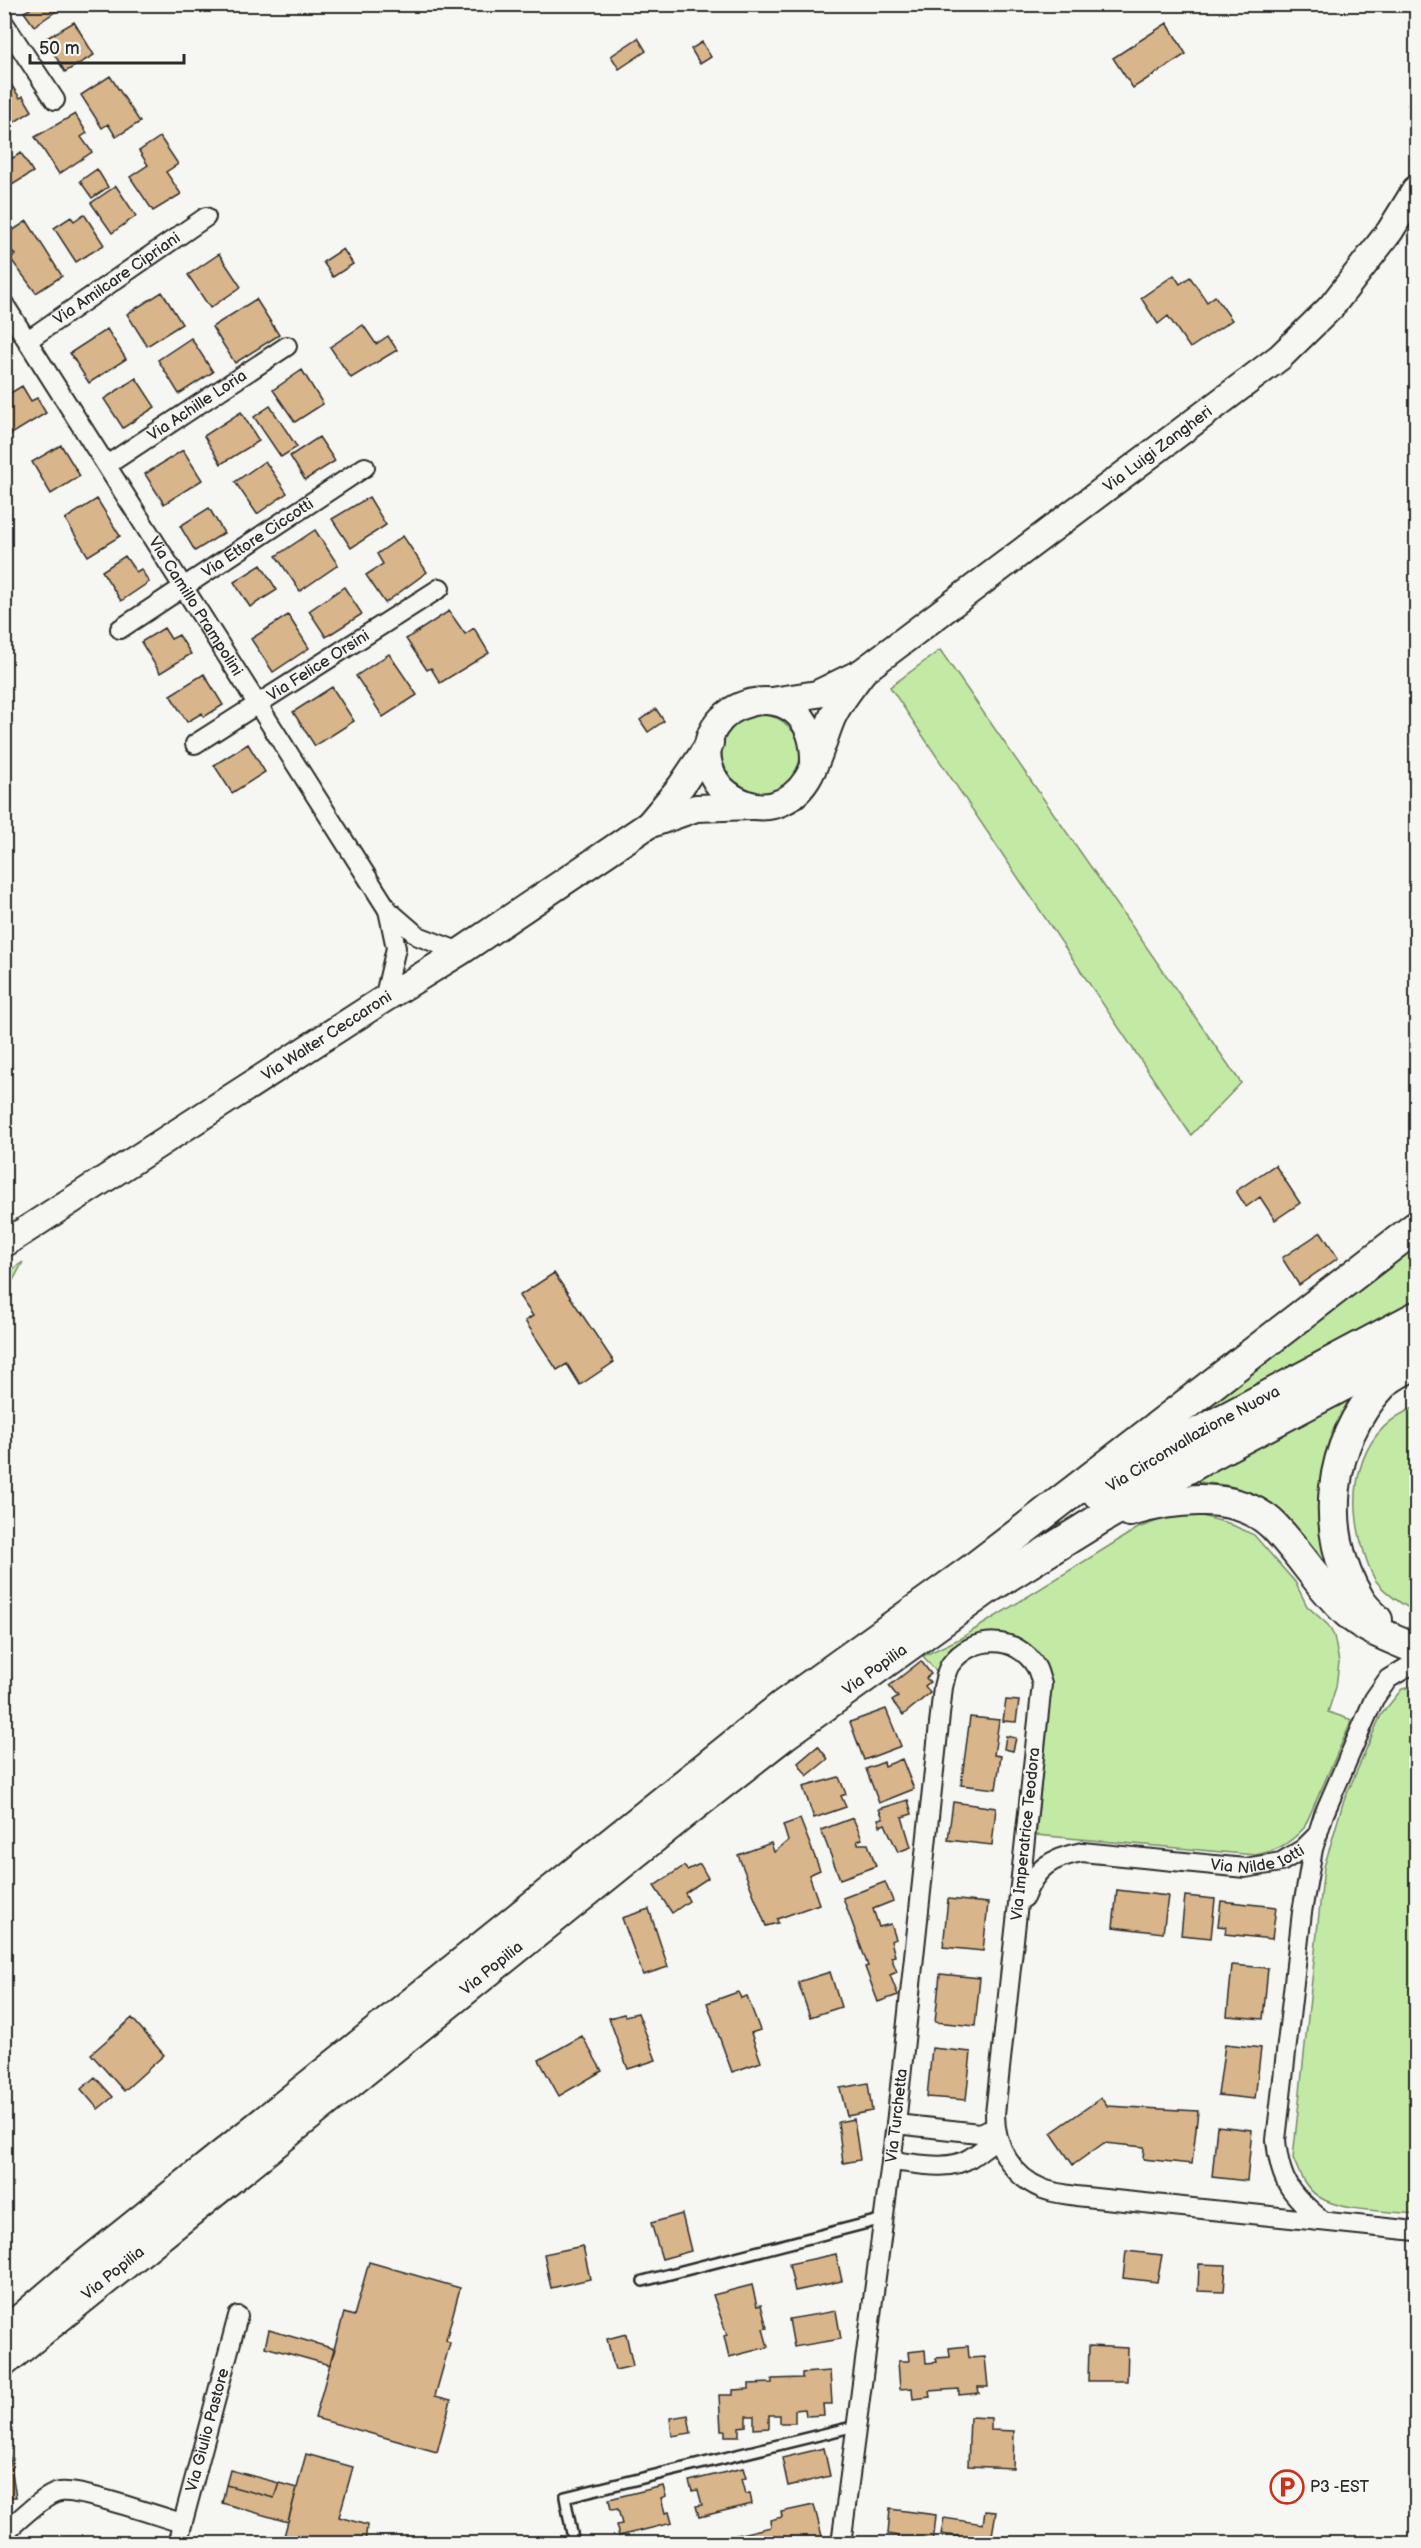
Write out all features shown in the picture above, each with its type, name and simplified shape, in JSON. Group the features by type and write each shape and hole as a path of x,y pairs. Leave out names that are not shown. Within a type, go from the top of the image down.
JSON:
{"main road":[{"path":"980,1579 1416,1227"},
{"name":"Via Circonvallazione Nuova","path":"980,1579 1198,1433 1416,1317"},
{"name":"Via Circonvallazione Nuova","path":"980,1579 1098,1520 1209,1456 1416,1347"},
{"path":"1405,1643 1359,1600 1342,1560 1333,1526 1334,1491 1341,1455 1358,1419 1382,1384 1416,1362"},
{"path":"1098,1520 1150,1505 1196,1501 1226,1502 1254,1512 1272,1524 1348,1612 1369,1629 1405,1643"},
{"name":"Via Popilia","path":"4,2334 72,2276 782,1706 980,1579"},
{"name":"Via Popilia","path":"4,2361 682,1814 980,1579"}],"street":[{"path":"4,23 56,100"},
{"name":"Via Luigi Zangheri","path":"772,701 817,694 862,672 1280,357 1331,307 1390,231 1416,189"},
{"name":"Via Amilcare Cipriani","path":"28,340 206,217"},
{"name":"Via Camillo Prampolini","path":"4,304 388,910 418,936 460,952"},
{"name":"Via Achille Loria","path":"107,465 287,346"},
{"name":"Via Ettore Ciccotti","path":"120,629 365,467"},
{"name":"Via Felice Orsini","path":"195,744 440,588"},
{"name":"Via Luigi Zangheri","path":"814,764 833,716 862,672"},
{"name":"Via Walter Ceccaroni","path":"648,825 681,786 710,743 715,728 732,710 755,700 772,701"},
{"path":"772,701 788,706 801,717 810,731 815,747 814,764"},
{"path":"710,743 709,760 718,783 736,800 752,806"},
{"name":"Via Walter Ceccaroni","path":"4,1245 460,952 648,825 696,808 768,807 784,802 798,792 808,779 814,764"},
{"name":"Via Camillo Prampolini","path":"384,999 396,948 388,910"},
{"name":"Via Imperatrice Teodora","path":"943,1687 949,1667 961,1653 977,1644 992,1641 1012,1645 1025,1653 1037,1667 1042,1684 996,2134"},
{"name":"Via Nilde Iotti","path":"1018,1913 1030,1883 1044,1866 1059,1856 1082,1852 1245,1868 1281,1862 1304,1849 1318,1833 1374,1698 1388,1679 1416,1662"},
{"name":"Via Turchetta","path":"841,2544 896,2124 943,1687"},
{"path":"1318,1833 1302,1912 1276,2140 1278,2165 1285,2181 1297,2199 1323,2221"},
{"path":"896,2124 996,2134"},
{"path":"996,2134 1011,2165 1025,2179 1043,2189 1076,2196 1416,2231"},
{"path":"891,2161 952,2166 970,2158 996,2134"},
{"name":"Via Giulio Pastore","path":"177,2544 238,2316"},
{"path":"4,2533 40,2503 59,2492 78,2493 182,2523"}],"lane":[{"path":"643,2282 883,2218"},
{"path":"574,2544 565,2497 856,2426"}],"green space":[{"path":"940,650 1241,1083 1191,1135 890,687"},
{"path":"761,715 776,718 789,726 797,739 800,754 797,769 789,782 776,790 761,793 746,790 733,782 725,769 722,754 725,739 733,726 746,718"},
{"path":"1416,1241 1416,1306 1211,1408 1208,1403"},
{"path":"23,1262 10,1286 5,1291 5,1274"},
{"path":"1356,1394 1326,1462 1319,1496 1321,1536 1334,1576 1330,1579 1290,1525 1266,1503 1237,1488 1199,1482 1198,1479"},
{"path":"1416,1407 1416,1612 1390,1595 1373,1576 1360,1538 1356,1498 1358,1478 1371,1443 1397,1416"},
{"path":"1194,1514 1228,1523 1254,1535 1295,1582 1307,1606 1328,1625 1334,1636 1339,1662 1336,1687 1328,1712 1352,1720 1304,1828 1282,1846 1255,1855 1036,1835 1050,1695 1045,1671 1022,1642 1008,1634 993,1633 971,1637 951,1648 936,1671 923,1656 961,1638 1138,1528 1168,1517"},
{"path":"1416,1686 1416,2214 1353,2208 1329,2202 1319,2197 1306,2185 1293,2158 1324,1867 1343,1803 1381,1715 1402,1689"}],"building":[{"path":"27,4 63,4 64,6 34,26 24,12 30,9"},
{"path":"74,22 94,55 65,72 45,39"},
{"path":"1167,23 1186,54 1133,88 1113,58"},
{"path":"638,38 646,51 619,69 611,56"},
{"path":"702,42 711,57 700,64 691,49"},
{"path":"110,76 140,122 116,137 108,124 102,128 81,95"},
{"path":"10,83 20,98 23,96 32,111 5,128 4,87"},
{"path":"1416,92 1416,111 1408,105"},
{"path":"75,114 87,133 81,137 92,152 59,174 35,137"},
{"path":"160,137 178,164 166,172 181,194 153,211 130,177 148,165 139,151"},
{"path":"21,153 33,172 4,190 4,163"},
{"path":"97,169 108,187 92,198 80,181"},
{"path":"116,186 136,216 112,233 91,203"},
{"path":"84,214 104,245 76,262 54,228 71,217 74,221"},
{"path":"27,221 62,276 36,293 10,258 15,255 4,240 4,236"},
{"path":"343,249 353,264 333,277 323,262"},
{"path":"219,254 241,287 210,308 188,275"},
{"path":"1174,275 1180,284 1190,277 1207,302 1215,296 1232,320 1190,348 1168,316 1158,324 1141,298"},
{"path":"162,292 182,324 147,346 127,314"},
{"path":"256,299 279,335 235,363 212,327"},
{"path":"363,325 376,344 388,336 397,350 351,378 330,347"},
{"path":"107,329 126,359 89,383 70,353"},
{"path":"191,338 213,372 179,394 158,360"},
{"path":"302,370 323,404 295,422 273,390"},
{"path":"136,378 155,407 123,428 104,399"},
{"path":"22,386 31,401 37,398 46,413 10,435 4,425 4,397"},
{"path":"270,406 297,447 281,457 254,417"},
{"path":"241,412 259,441 221,464 204,436"},
{"path":"319,437 335,461 305,480 290,456"},
{"path":"61,445 80,476 51,494 32,462"},
{"path":"183,450 202,480 164,504 145,474"},
{"path":"265,461 287,493 257,514 235,482"},
{"path":"369,497 386,525 351,548 332,519"},
{"path":"97,499 120,536 88,556 65,519"},
{"path":"209,508 224,533 195,551 180,526"},
{"path":"315,530 338,565 300,591 276,556"},
{"path":"403,536 427,572 385,603 366,575 383,564 377,554"},
{"path":"125,556 136,572 141,569 149,582 121,601 102,571"},
{"path":"261,565 277,590 250,607 234,582"},
{"path":"344,587 362,614 326,637 309,611"},
{"path":"449,611 465,634 474,628 489,653 440,683 431,668 427,670 406,639"},
{"path":"288,615 309,648 273,672 251,639"},
{"path":"164,628 171,639 179,635 191,654 160,673 141,642"},
{"path":"389,654 417,695 383,717 356,676"},
{"path":"204,674 223,705 204,717 202,713 187,722 170,695"},
{"path":"332,687 354,721 315,746 293,712"},
{"path":"656,709 664,721 648,732 640,720"},
{"path":"248,744 265,772 232,793 214,765"},
{"path":"1275,1165 1300,1203 1275,1220 1260,1197 1246,1207 1236,1191"},
{"path":"1321,1232 1338,1258 1299,1285 1282,1258"},
{"path":"554,1273 614,1362 580,1385 567,1364 557,1370 525,1321 533,1316 519,1296"},
{"path":"921,1661 931,1674 926,1678 930,1682 925,1686 930,1693 903,1715 892,1701 898,1697 889,1686"},
{"path":"1006,1700 1019,1701 1016,1722 1003,1721"},
{"path":"886,1709 901,1746 864,1760 850,1722"},
{"path":"970,1717 999,1720 994,1755 1001,1756 996,1789 961,1785"},
{"path":"1006,1736 1016,1738 1013,1751 1004,1749"},
{"path":"818,1746 828,1759 807,1776 798,1763"},
{"path":"902,1759 914,1789 879,1803 866,1769 884,1762 885,1766"},
{"path":"839,1777 846,1794 841,1796 846,1807 814,1818 803,1787"},
{"path":"908,1800 912,1814 902,1817 911,1847 898,1852 885,1824 880,1826 878,1819 883,1818 879,1809"},
{"path":"953,1802 996,1808 992,1845 948,1840"},
{"path":"853,1818 862,1839 857,1841 858,1844 868,1844 876,1866 840,1879 821,1830"},
{"path":"800,1819 820,1870 809,1875 819,1904 777,1919 778,1923 766,1926 738,1855 771,1843 774,1852 788,1841 783,1825"},
{"path":"700,1864 708,1878 685,1893 689,1901 672,1913 654,1886 684,1866 687,1870"},
{"path":"885,1882 893,1901 873,1909 879,1927 891,1924 896,1939 891,1941 895,1956 891,1957 897,1972 890,1975 898,1995 878,2002 865,1967 868,1966 843,1898"},
{"path":"1117,1890 1168,1896 1163,1933 1113,1927"},
{"path":"1185,1896 1215,1899 1211,1938 1181,1935"},
{"path":"948,1899 988,1903 983,1951 943,1947"},
{"path":"1221,1901 1276,1907 1272,1939 1225,1934 1226,1927 1218,1926"},
{"path":"649,1909 668,1967 643,1975 622,1918"},
{"path":"1232,1965 1268,1968 1263,2019 1227,2016"},
{"path":"830,1972 841,2007 810,2017 798,1982"},
{"path":"940,1974 980,1978 975,2026 935,2022"},
{"path":"738,1992 741,1998 747,1996 760,2030 751,2033 761,2062 732,2072 707,2003"},
{"path":"638,2013 656,2060 628,2069 609,2018"},
{"path":"132,2018 164,2055 124,2091 91,2054"},
{"path":"582,2036 602,2071 559,2096 539,2060"},
{"path":"1225,2044 1261,2048 1255,2099 1218,2095"},
{"path":"932,2048 971,2052 966,2100 927,2097"},
{"path":"95,2077 113,2097 98,2109 81,2089"},
{"path":"868,2083 872,2111 847,2116 840,2088"},
{"path":"1101,2098 1107,2106 1198,2111 1192,2164 1143,2159 1144,2147 1104,2143 1073,2165 1051,2133"},
{"path":"854,2119 860,2160 843,2163 838,2122"},
{"path":"1217,2126 1252,2130 1247,2181 1212,2177"},
{"path":"682,2214 691,2251 662,2259 651,2223"},
{"path":"583,2246 590,2279 551,2288 544,2254"},
{"path":"1126,2251 1162,2255 1157,2282 1123,2278"},
{"path":"836,2254 842,2281 795,2291 789,2264"},
{"path":"369,2262 460,2288 446,2340 450,2343 435,2396 451,2400 437,2452 315,2418 344,2313 354,2316"},
{"path":"1199,2264 1226,2265 1224,2292 1198,2291"},
{"path":"752,2285 757,2306 761,2305 767,2328 763,2329 768,2347 729,2357 724,2336 727,2335 713,2295"},
{"path":"836,2311 841,2339 794,2347 789,2319"},
{"path":"269,2330 335,2349 330,2365 265,2347"},
{"path":"626,2334 633,2366 615,2370 607,2339"},
{"path":"968,2346 969,2358 985,2357 988,2387 978,2387 979,2393 959,2395 959,2389 929,2391 930,2397 913,2399 912,2388 900,2389 898,2361 909,2361 908,2352 925,2350 926,2363 937,2362 936,2358 950,2357 949,2348"},
{"path":"1089,2346 1128,2348 1127,2381 1088,2381"},
{"path":"830,2371 832,2404 823,2404 824,2415 806,2416 805,2409 795,2410 795,2423 780,2423 780,2415 769,2415 769,2428 754,2429 754,2416 746,2416 746,2426 739,2427 739,2436 725,2436 725,2430 721,2430 719,2395 733,2395 733,2390 749,2389 749,2384 772,2383 772,2379 802,2378 802,2373"},
{"path":"688,2415 691,2433 672,2436 670,2418"},
{"path":"970,2417 991,2418 991,2430 1014,2431 1013,2468 968,2466"},
{"path":"4,2441 7,2441 16,2497 10,2497 10,2505 4,2506"},
{"path":"824,2448 830,2476 788,2486 782,2458"},
{"path":"306,2454 353,2467 339,2517 367,2525 365,2544 296,2544 283,2540"},
{"path":"743,2468 746,2478 741,2479 745,2494 750,2493 752,2504 699,2517 696,2506 702,2505 698,2490 692,2491 689,2481"},
{"path":"230,2470 279,2483 274,2498 226,2485"},
{"path":"279,2483 297,2488 288,2522 222,2503 226,2485 274,2498"},
{"path":"663,2486 666,2496 661,2498 665,2513 669,2512 672,2523 619,2536 616,2525 622,2524 618,2509 611,2510 609,2499"},
{"path":"814,2505 824,2544 712,2544 711,2541 771,2527 770,2520 782,2517 781,2512"},
{"path":"890,2509 936,2515 933,2544 897,2544 898,2536 888,2534"},
{"path":"985,2511 996,2512 991,2541 941,2534 944,2518 983,2524"},
{"path":"68,2537 79,2537 96,2544 62,2544"}],"place":[{"name":"P3 -EST","path":"1287,2487"}]}
